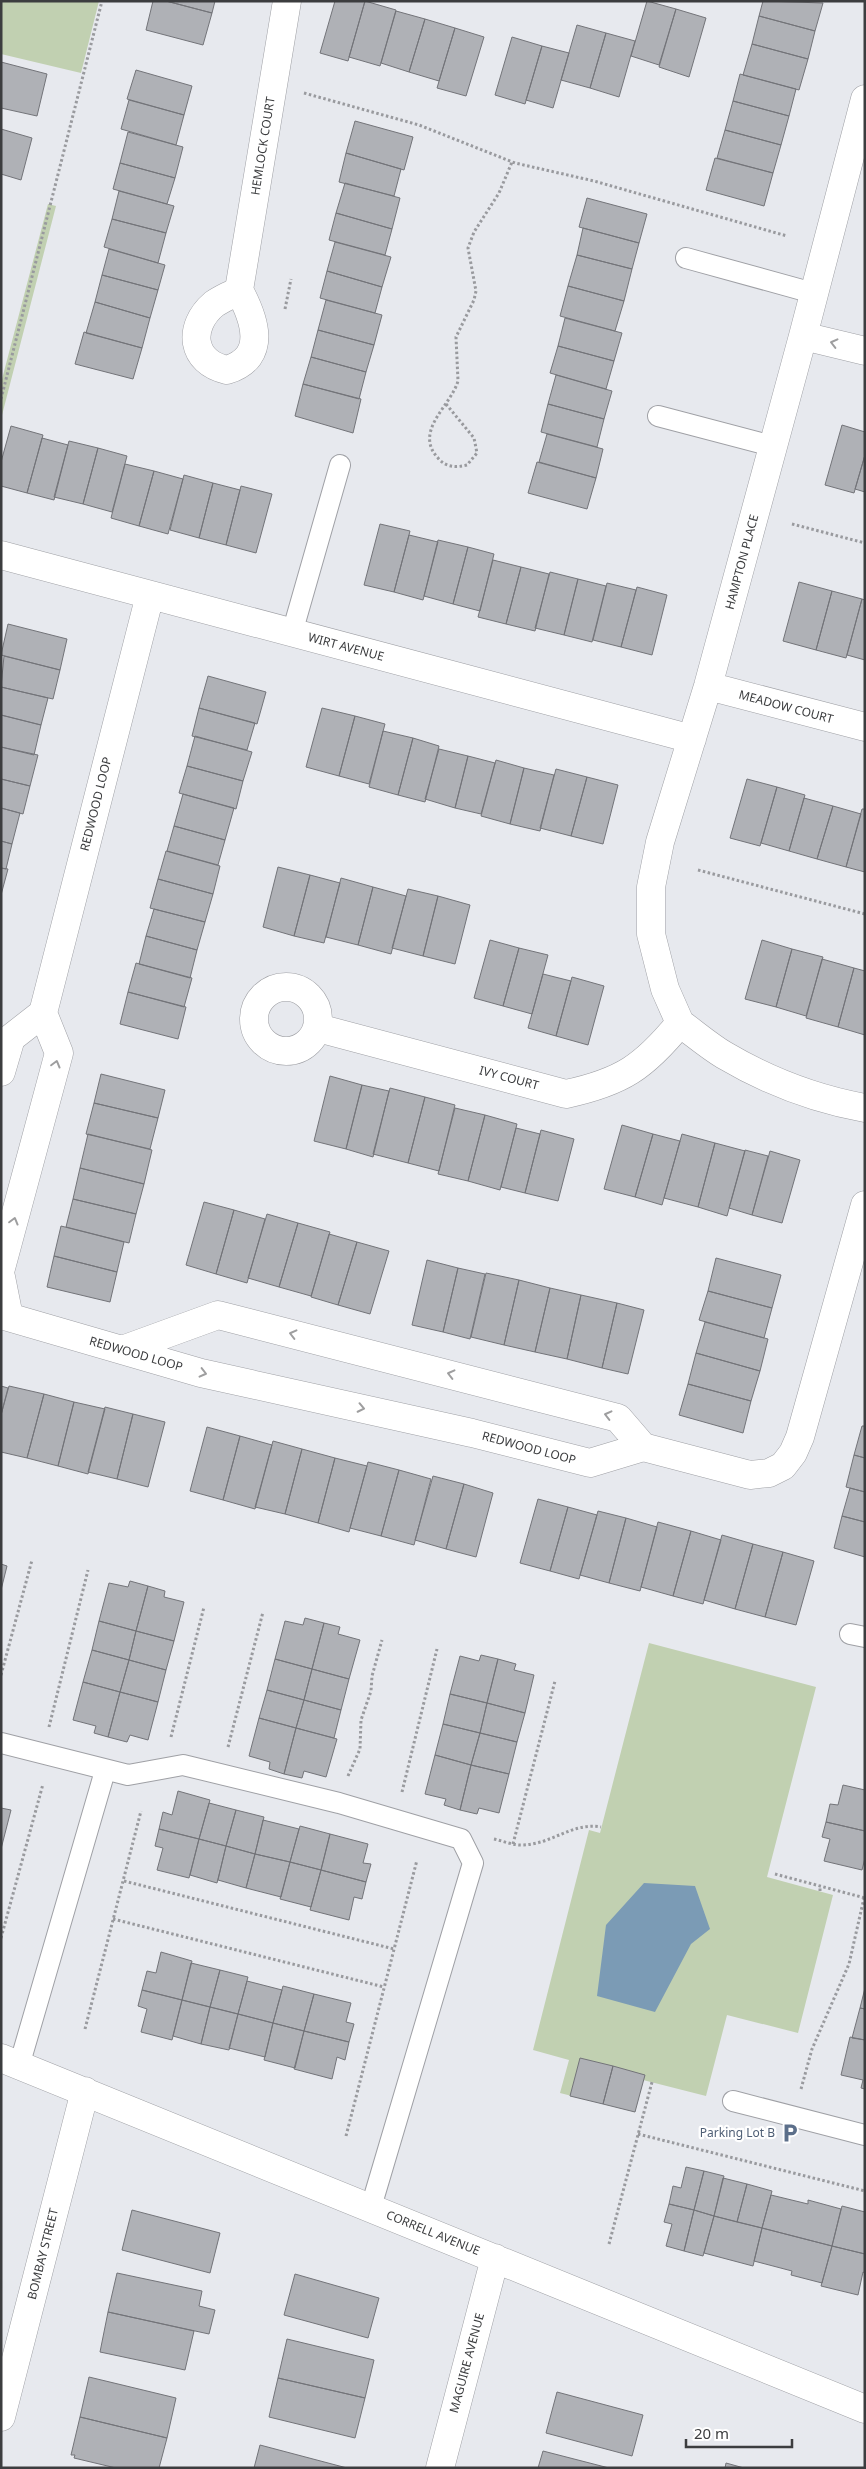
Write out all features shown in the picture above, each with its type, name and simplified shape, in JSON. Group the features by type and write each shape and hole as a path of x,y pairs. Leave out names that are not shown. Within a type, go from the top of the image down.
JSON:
{"street":[{"name":"HEMLOCK COURT","path":"239,290 287,1"},
{"name":"HAMPTON PLACE","path":"680,1023 666,989 651,934 651,887 660,842 708,686 772,446 804,336 813,293 865,99"},
{"path":"804,336 865,351"},
{"name":"WIRT AVENUE","path":"1,556 692,739"},
{"name":"REDWOOD LOOP","path":"42,1014 150,595"},
{"name":"MEADOW COURT","path":"708,686 865,727"},
{"path":"1,1072 10,1038 42,1014 59,1053 1,1268"},
{"path":"680,1023 723,1055 774,1081 834,1102 865,1108"},
{"name":"IVY COURT","path":"318,1028 566,1094 598,1087 634,1070 658,1050 680,1023"},
{"path":"122,1350 218,1315 618,1418 643,1447 750,1475 769,1473 783,1466 793,1453 800,1437 865,1205"},
{"name":"REDWOOD LOOP","path":"1,1277 5,1316 201,1373 472,1433 590,1463 643,1447"},
{"name":"CORRELL AVENUE","path":"10,2062 86,2091 865,2409"},
{"name":"BOMBAY STREET","path":"1,2417 86,2091"},
{"name":"MAGUIRE AVENUE","path":"440,2468 495,2258"}],"lane":[{"path":"686,258 813,293"},
{"path":"658,416 772,446"},
{"path":"292,633 340,465"},
{"path":"1,1743 105,1771 128,1775 183,1765 339,1803 461,1839 473,1863 370,2207"},
{"path":"10,2062 105,1771"},
{"path":"733,2101 865,2135"}],"path":[{"path":"1,399 102,1"},
{"path":"295,91 419,125 512,162 594,181 787,236"},
{"path":"446,404 474,438 477,453 467,465 451,466 442,463 434,454 430,441 432,427 458,381 456,337 474,300 476,291 468,257 470,240 495,201 512,162"},
{"path":"285,309 291,279"},
{"path":"792,524 865,543"},
{"path":"698,870 865,914"},
{"path":"1,1675 32,1560"},
{"path":"48,1734 88,1570"},
{"path":"169,1744 204,1607"},
{"path":"228,1749 264,1612"},
{"path":"346,1781 360,1750 361,1720 371,1691 372,1676 382,1640"},
{"path":"401,1793 437,1649"},
{"path":"513,1844 555,1680"},
{"path":"1,1938 43,1782"},
{"path":"85,2029 141,1811"},
{"path":"486,1836 513,1844 532,1844 562,1835 581,1826 601,1827"},
{"path":"346,2136 417,1860"},
{"path":"775,1874 865,1898 849,1964 812,2049 800,2094"},
{"path":"124,1881 394,1949"},
{"path":"820,1886 820,1891"},
{"path":"114,1919 384,1987"},
{"path":"609,2244 652,2082"},
{"path":"638,2134 865,2191"}],"green space":[{"path":"1,1 99,1 81,73 1,54"},
{"path":"48,204 56,206 1,419 1,383"},
{"path":"649,1643 816,1687 767,1877 833,1895 798,2033 727,2015 706,2096 643,2080 635,2112 560,2093 569,2060 533,2050 589,1830 600,1833"}],"water":[{"path":"644,1883 695,1886 710,1929 691,1944 655,2012 597,1996 606,1925"}],"building":[{"path":"153,1 166,1 212,13 203,45 146,30"},
{"path":"166,1 215,1 212,13"},
{"path":"335,1 365,1 348,61 320,53"},
{"path":"365,1 396,10 380,66 349,57"},
{"path":"647,1 676,9 659,65 631,56"},
{"path":"763,1 823,3 815,31 759,16"},
{"path":"676,9 706,18 689,77 659,67"},
{"path":"396,11 425,19 409,72 381,63"},
{"path":"759,16 815,31 808,59 752,44"},
{"path":"425,19 455,28 439,81 409,72"},
{"path":"577,25 606,33 590,88 561,80"},
{"path":"455,28 484,37 466,96 437,88"},
{"path":"606,33 635,41 619,97 590,88"},
{"path":"512,37 542,46 525,104 495,95"},
{"path":"752,44 808,59 799,90 743,75"},
{"path":"542,46 569,53 553,108 526,100"},
{"path":"1,62 47,74 37,116 1,108"},
{"path":"136,70 192,86 184,115 127,99"},
{"path":"740,74 796,89 789,116 733,101"},
{"path":"129,100 184,115 176,145 121,129"},
{"path":"733,101 789,116 781,145 725,130"},
{"path":"355,121 413,137 404,170 346,153"},
{"path":"1,129 32,138 21,180 1,174"},
{"path":"725,130 781,145 773,173 717,158"},
{"path":"128,132 183,147 175,178 120,163"},
{"path":"346,153 401,169 394,196 339,182"},
{"path":"715,158 773,173 764,206 706,190"},
{"path":"120,163 175,178 167,204 113,189"},
{"path":"345,183 400,198 392,229 336,213"},
{"path":"119,191 174,206 166,233 112,219"},
{"path":"587,198 647,214 639,243 579,227"},
{"path":"336,213 392,229 385,255 329,240"},
{"path":"112,219 166,233 158,263 104,247"},
{"path":"583,228 639,243 632,269 577,255"},
{"path":"335,242 391,257 382,287 327,271"},
{"path":"109,249 165,265 158,290 102,275"},
{"path":"577,255 632,269 624,301 568,286"},
{"path":"327,271 382,287 375,313 320,298"},
{"path":"102,275 158,290 150,318 95,302"},
{"path":"568,286 624,301 615,331 560,316"},
{"path":"326,300 382,315 374,345 318,330"},
{"path":"95,302 150,318 142,348 86,333"},
{"path":"565,318 622,333 614,361 558,346"},
{"path":"318,330 374,345 366,372 311,357"},
{"path":"84,332 142,348 133,379 75,364"},
{"path":"558,346 614,361 606,389 550,373"},
{"path":"311,357 366,372 359,399 303,384"},
{"path":"556,375 612,391 604,419 548,404"},
{"path":"303,384 361,399 353,433 295,416"},
{"path":"548,404 604,419 597,447 541,432"},
{"path":"842,425 865,432 865,455 854,493 825,485"},
{"path":"11,426 43,435 27,493 1,486 1,462"},
{"path":"547,434 603,449 596,478 539,462"},
{"path":"42,438 68,445 54,500 27,493"},
{"path":"69,441 98,448 83,504 54,497"},
{"path":"98,448 127,456 112,512 83,504"},
{"path":"865,455 865,492 855,489"},
{"path":"537,462 596,478 587,509 528,493"},
{"path":"125,464 154,471 139,526 111,518"},
{"path":"154,471 183,479 168,534 139,526"},
{"path":"184,475 213,483 199,538 170,530"},
{"path":"213,483 240,490 226,545 199,538"},
{"path":"241,486 272,494 256,553 226,545"},
{"path":"380,524 410,531 394,592 364,585"},
{"path":"409,535 438,542 423,600 394,592"},
{"path":"438,540 468,547 453,604 424,596"},
{"path":"468,547 494,554 480,611 453,604"},
{"path":"493,560 521,567 506,624 478,617"},
{"path":"521,567 549,574 535,631 506,624"},
{"path":"550,572 578,579 564,635 535,628"},
{"path":"578,579 606,586 592,642 564,635"},
{"path":"799,582 832,591 816,650 783,641"},
{"path":"607,583 636,590 621,647 593,640"},
{"path":"637,587 667,595 652,655 621,647"},
{"path":"832,591 862,599 846,658 816,650"},
{"path":"862,599 865,600 865,660 847,655"},
{"path":"8,624 67,639 60,670 1,655"},
{"path":"4,656 60,670 53,699 1,687"},
{"path":"208,676 266,692 257,724 199,708"},
{"path":"1,687 48,698 41,725 1,715"},
{"path":"199,708 255,723 247,750 192,736"},
{"path":"322,708 355,716 339,776 306,767"},
{"path":"1,715 41,725 34,755 1,747"},
{"path":"355,716 385,724 369,784 339,776"},
{"path":"383,731 413,738 398,795 369,787"},
{"path":"195,736 252,752 243,781 187,766"},
{"path":"413,738 439,746 425,802 398,795"},
{"path":"1,747 38,755 30,786 1,779"},
{"path":"439,749 468,756 455,808 425,799"},
{"path":"468,756 495,763 481,814 455,808"},
{"path":"496,760 524,768 510,824 481,816"},
{"path":"187,766 243,781 236,809 179,793"},
{"path":"524,768 554,775 540,831 510,824"},
{"path":"556,769 587,777 571,836 540,828"},
{"path":"587,777 618,785 603,844 571,836"},
{"path":"1,779 30,786 23,814 1,808"},
{"path":"747,779 777,787 760,846 730,838"},
{"path":"777,787 805,795 789,851 761,843"},
{"path":"183,794 234,808 225,840 174,826"},
{"path":"804,798 833,806 817,859 789,851"},
{"path":"833,806 861,814 846,867 817,859"},
{"path":"1,808 20,813 12,844 1,841"},
{"path":"862,809 865,809 865,872 846,867"},
{"path":"174,826 225,840 218,865 167,851"},
{"path":"1,841 12,844 6,869 1,868"},
{"path":"166,851 220,866 213,894 158,879"},
{"path":"278,867 310,875 294,936 263,927"},
{"path":"1,868 8,869 1,895"},
{"path":"310,875 340,883 324,943 294,936"},
{"path":"341,878 373,887 358,945 326,937"},
{"path":"158,879 213,894 205,922 150,908"},
{"path":"373,887 406,896 391,954 358,945"},
{"path":"408,889 438,896 423,956 392,948"},
{"path":"438,896 470,905 455,964 423,956"},
{"path":"154,909 205,922 197,950 146,936"},
{"path":"146,936 197,950 190,978 139,964"},
{"path":"490,940 519,948 503,1006 474,998"},
{"path":"762,940 792,949 776,1007 745,999"},
{"path":"519,948 548,955 532,1014 503,1006"},
{"path":"792,949 823,957 806,1016 776,1007"},
{"path":"822,959 854,968 838,1027 806,1018"},
{"path":"136,963 192,978 184,1007 128,992"},
{"path":"854,968 865,971 865,1035 838,1027"},
{"path":"543,974 571,981 556,1036 528,1028"},
{"path":"572,977 604,986 588,1045 556,1036"},
{"path":"128,992 186,1007 178,1039 120,1024"},
{"path":"101,1074 165,1090 158,1118 94,1103"},
{"path":"330,1076 362,1085 346,1149 314,1141"},
{"path":"362,1085 389,1091 373,1157 346,1149"},
{"path":"390,1088 425,1097 408,1163 373,1154"},
{"path":"425,1097 455,1105 439,1171 408,1163"},
{"path":"94,1103 158,1118 150,1149 86,1134"},
{"path":"455,1108 485,1115 468,1181 438,1174"},
{"path":"485,1115 517,1124 500,1190 468,1181"},
{"path":"622,1125 653,1134 635,1197 604,1189"},
{"path":"516,1128 540,1134 525,1193 501,1187"},
{"path":"541,1130 574,1139 558,1201 525,1193"},
{"path":"88,1134 152,1150 144,1184 80,1168"},
{"path":"653,1134 680,1141 662,1205 635,1197"},
{"path":"682,1134 715,1143 698,1207 664,1198"},
{"path":"715,1143 745,1151 727,1216 698,1207"},
{"path":"745,1150 768,1156 752,1215 729,1208"},
{"path":"770,1151 800,1160 782,1223 752,1215"},
{"path":"80,1168 144,1184 136,1214 73,1199"},
{"path":"73,1199 136,1214 129,1243 66,1227"},
{"path":"204,1202 234,1210 216,1274 186,1265"},
{"path":"234,1210 265,1219 247,1283 216,1274"},
{"path":"267,1214 298,1223 279,1287 248,1278"},
{"path":"298,1223 330,1232 311,1296 279,1287"},
{"path":"61,1226 124,1242 117,1272 54,1256"},
{"path":"329,1234 357,1242 338,1305 311,1297"},
{"path":"357,1242 389,1251 370,1314 338,1305"},
{"path":"54,1256 117,1272 110,1302 47,1287"},
{"path":"716,1258 781,1275 772,1308 708,1291"},
{"path":"427,1260 458,1268 443,1332 412,1325"},
{"path":"458,1268 485,1274 470,1339 443,1332"},
{"path":"486,1273 519,1280 504,1345 471,1337"},
{"path":"519,1280 550,1288 535,1352 504,1345"},
{"path":"550,1288 581,1295 567,1359 535,1352"},
{"path":"708,1291 772,1308 764,1338 699,1320"},
{"path":"581,1295 617,1303 602,1368 567,1359"},
{"path":"617,1303 644,1310 628,1374 602,1368"},
{"path":"705,1322 768,1339 760,1371 696,1353"},
{"path":"696,1353 760,1371 751,1401 688,1384"},
{"path":"688,1384 751,1401 743,1433 679,1415"},
{"path":"1,1386 8,1388 1,1415"},
{"path":"9,1386 44,1394 27,1458 1,1452 1,1415"},
{"path":"44,1394 74,1402 58,1466 27,1458"},
{"path":"74,1402 105,1409 88,1474 58,1466"},
{"path":"105,1407 133,1414 117,1479 88,1472"},
{"path":"133,1414 165,1422 148,1487 117,1479"},
{"path":"862,1426 865,1426 865,1458 854,1455"},
{"path":"207,1427 240,1436 223,1500 190,1491"},
{"path":"240,1436 272,1445 255,1509 223,1500"},
{"path":"273,1441 302,1449 285,1514 255,1507"},
{"path":"302,1449 335,1458 318,1523 285,1514"},
{"path":"854,1455 865,1458 865,1492 846,1487"},
{"path":"335,1458 367,1466 349,1532 318,1523"},
{"path":"368,1462 399,1470 381,1536 350,1528"},
{"path":"399,1470 431,1479 414,1545 381,1536"},
{"path":"433,1476 464,1484 446,1549 415,1540"},
{"path":"464,1484 493,1493 476,1557 446,1549"},
{"path":"850,1488 865,1492 865,1522 842,1516"},
{"path":"538,1499 568,1507 550,1571 520,1563"},
{"path":"568,1507 597,1515 579,1579 550,1571"},
{"path":"598,1511 626,1518 609,1583 580,1575"},
{"path":"842,1516 865,1522 865,1557 834,1548"},
{"path":"626,1518 657,1527 640,1591 609,1583"},
{"path":"658,1522 691,1531 673,1596 641,1587"},
{"path":"691,1531 721,1540 703,1604 673,1596"},
{"path":"722,1535 753,1544 735,1609 704,1600"},
{"path":"753,1544 783,1552 765,1617 735,1609"},
{"path":"783,1552 814,1561 796,1625 765,1617"},
{"path":"1,1564 7,1566 1,1590"},
{"path":"130,1581 148,1586 136,1631 99,1621 109,1583 128,1587"},
{"path":"148,1586 165,1591 164,1597 184,1602 174,1641 136,1631"},
{"path":"305,1618 324,1623 312,1669 275,1659 285,1621 303,1625"},
{"path":"99,1621 136,1631 129,1660 92,1650"},
{"path":"324,1623 340,1627 338,1634 360,1640 349,1679 312,1669"},
{"path":"136,1631 174,1641 166,1670 129,1660"},
{"path":"92,1650 129,1660 120,1692 83,1682"},
{"path":"481,1655 498,1659 487,1703 450,1694 460,1656 479,1661"},
{"path":"275,1659 312,1669 304,1700 267,1690"},
{"path":"498,1659 516,1664 514,1670 534,1675 525,1713 487,1703"},
{"path":"129,1660 166,1670 158,1702 120,1692"},
{"path":"312,1669 349,1679 341,1710 304,1700"},
{"path":"83,1682 120,1692 108,1737 94,1733 96,1726 73,1720"},
{"path":"267,1690 304,1700 296,1728 259,1718"},
{"path":"120,1692 158,1702 148,1740 130,1735 127,1742 108,1737"},
{"path":"450,1694 487,1703 480,1733 443,1724"},
{"path":"304,1700 341,1710 334,1738 296,1728"},
{"path":"487,1703 525,1713 517,1742 480,1733"},
{"path":"259,1718 296,1728 284,1774 269,1769 270,1762 249,1756"},
{"path":"443,1724 480,1733 471,1765 435,1755"},
{"path":"296,1728 337,1739 326,1777 304,1771 302,1778 284,1774"},
{"path":"480,1733 517,1742 509,1774 471,1765"},
{"path":"435,1755 471,1765 460,1810 444,1805 446,1799 425,1794"},
{"path":"471,1765 509,1774 499,1813 479,1808 477,1814 460,1810"},
{"path":"843,1785 865,1790 865,1831 826,1822 830,1804 838,1805"},
{"path":"178,1791 210,1800 199,1839 159,1829 163,1812 172,1815"},
{"path":"209,1803 236,1810 226,1846 199,1839"},
{"path":"1,1808 11,1810 1,1849"},
{"path":"236,1810 264,1817 255,1854 226,1846"},
{"path":"263,1820 299,1829 290,1862 255,1854"},
{"path":"826,1822 865,1831 865,1858 862,1870 824,1861 830,1839 822,1837"},
{"path":"300,1826 330,1834 321,1870 290,1862"},
{"path":"159,1829 199,1839 189,1878 157,1870 163,1848 155,1846"},
{"path":"330,1834 368,1844 363,1863 371,1864 366,1882 321,1870"},
{"path":"199,1839 226,1846 217,1883 190,1875"},
{"path":"226,1846 255,1854 246,1888 218,1880"},
{"path":"255,1854 290,1862 281,1897 246,1888"},
{"path":"290,1862 321,1870 311,1907 280,1899"},
{"path":"321,1870 366,1882 362,1899 354,1897 349,1920 310,1910"},
{"path":"161,1952 192,1961 182,2000 142,1990 147,1971 156,1973"},
{"path":"191,1963 220,1970 210,2007 182,2000"},
{"path":"220,1970 248,1977 238,2014 210,2007"},
{"path":"247,1981 282,1990 273,2023 238,2014"},
{"path":"283,1986 314,1994 304,2031 273,2023"},
{"path":"865,1988 865,2009 860,2008"},
{"path":"142,1990 182,2000 172,2040 141,2032 147,2009 138,2006"},
{"path":"314,1994 351,2003 346,2022 354,2024 349,2042 304,2031"},
{"path":"182,2000 210,2007 201,2044 173,2036"},
{"path":"210,2007 238,2014 229,2050 201,2044"},
{"path":"860,2008 865,2009 865,2040 852,2038"},
{"path":"238,2014 273,2023 265,2057 229,2048"},
{"path":"273,2023 304,2031 295,2068 264,2060"},
{"path":"304,2031 349,2042 345,2060 337,2057 332,2079 294,2069"},
{"path":"850,2037 865,2040 865,2089 861,2088 863,2080 841,2075"},
{"path":"580,2058 613,2066 603,2104 570,2096"},
{"path":"613,2066 645,2075 635,2112 603,2104"},
{"path":"686,2167 704,2171 694,2210 669,2204 673,2186 681,2188"},
{"path":"704,2171 724,2176 714,2216 694,2210"},
{"path":"723,2178 747,2184 737,2222 714,2216"},
{"path":"747,2184 772,2191 762,2228 737,2222"},
{"path":"771,2195 808,2204 808,2200 841,2209 832,2246 762,2228"},
{"path":"669,2204 694,2210 684,2251 666,2246 672,2224 664,2222"},
{"path":"842,2206 865,2212 865,2254 832,2246"},
{"path":"132,2210 220,2233 210,2273 122,2250"},
{"path":"694,2210 714,2216 703,2256 684,2251"},
{"path":"714,2216 762,2228 753,2266 704,2253"},
{"path":"762,2228 832,2246 822,2283 791,2275 792,2271 754,2261"},
{"path":"832,2246 865,2254 865,2273 863,2272 858,2295 821,2286"},
{"path":"117,2273 202,2291 199,2306 215,2310 209,2334 108,2312"},
{"path":"295,2274 379,2298 368,2338 284,2315"},
{"path":"108,2312 194,2331 185,2370 100,2352"},
{"path":"287,2339 374,2360 365,2398 278,2378"},
{"path":"89,2377 176,2398 167,2438 80,2417"},
{"path":"278,2378 365,2398 355,2438 269,2417"},
{"path":"557,2392 643,2415 632,2456 546,2433"},
{"path":"80,2417 167,2438 159,2468 116,2468 74,2458 75,2455 71,2455"},
{"path":"260,2445 347,2468 254,2468"},
{"path":"543,2451 609,2468 538,2468"},
{"path":"726,2463 744,2468 725,2468"}],"place":[{"name":"Parking Lot B","path":"790,2133"}]}
